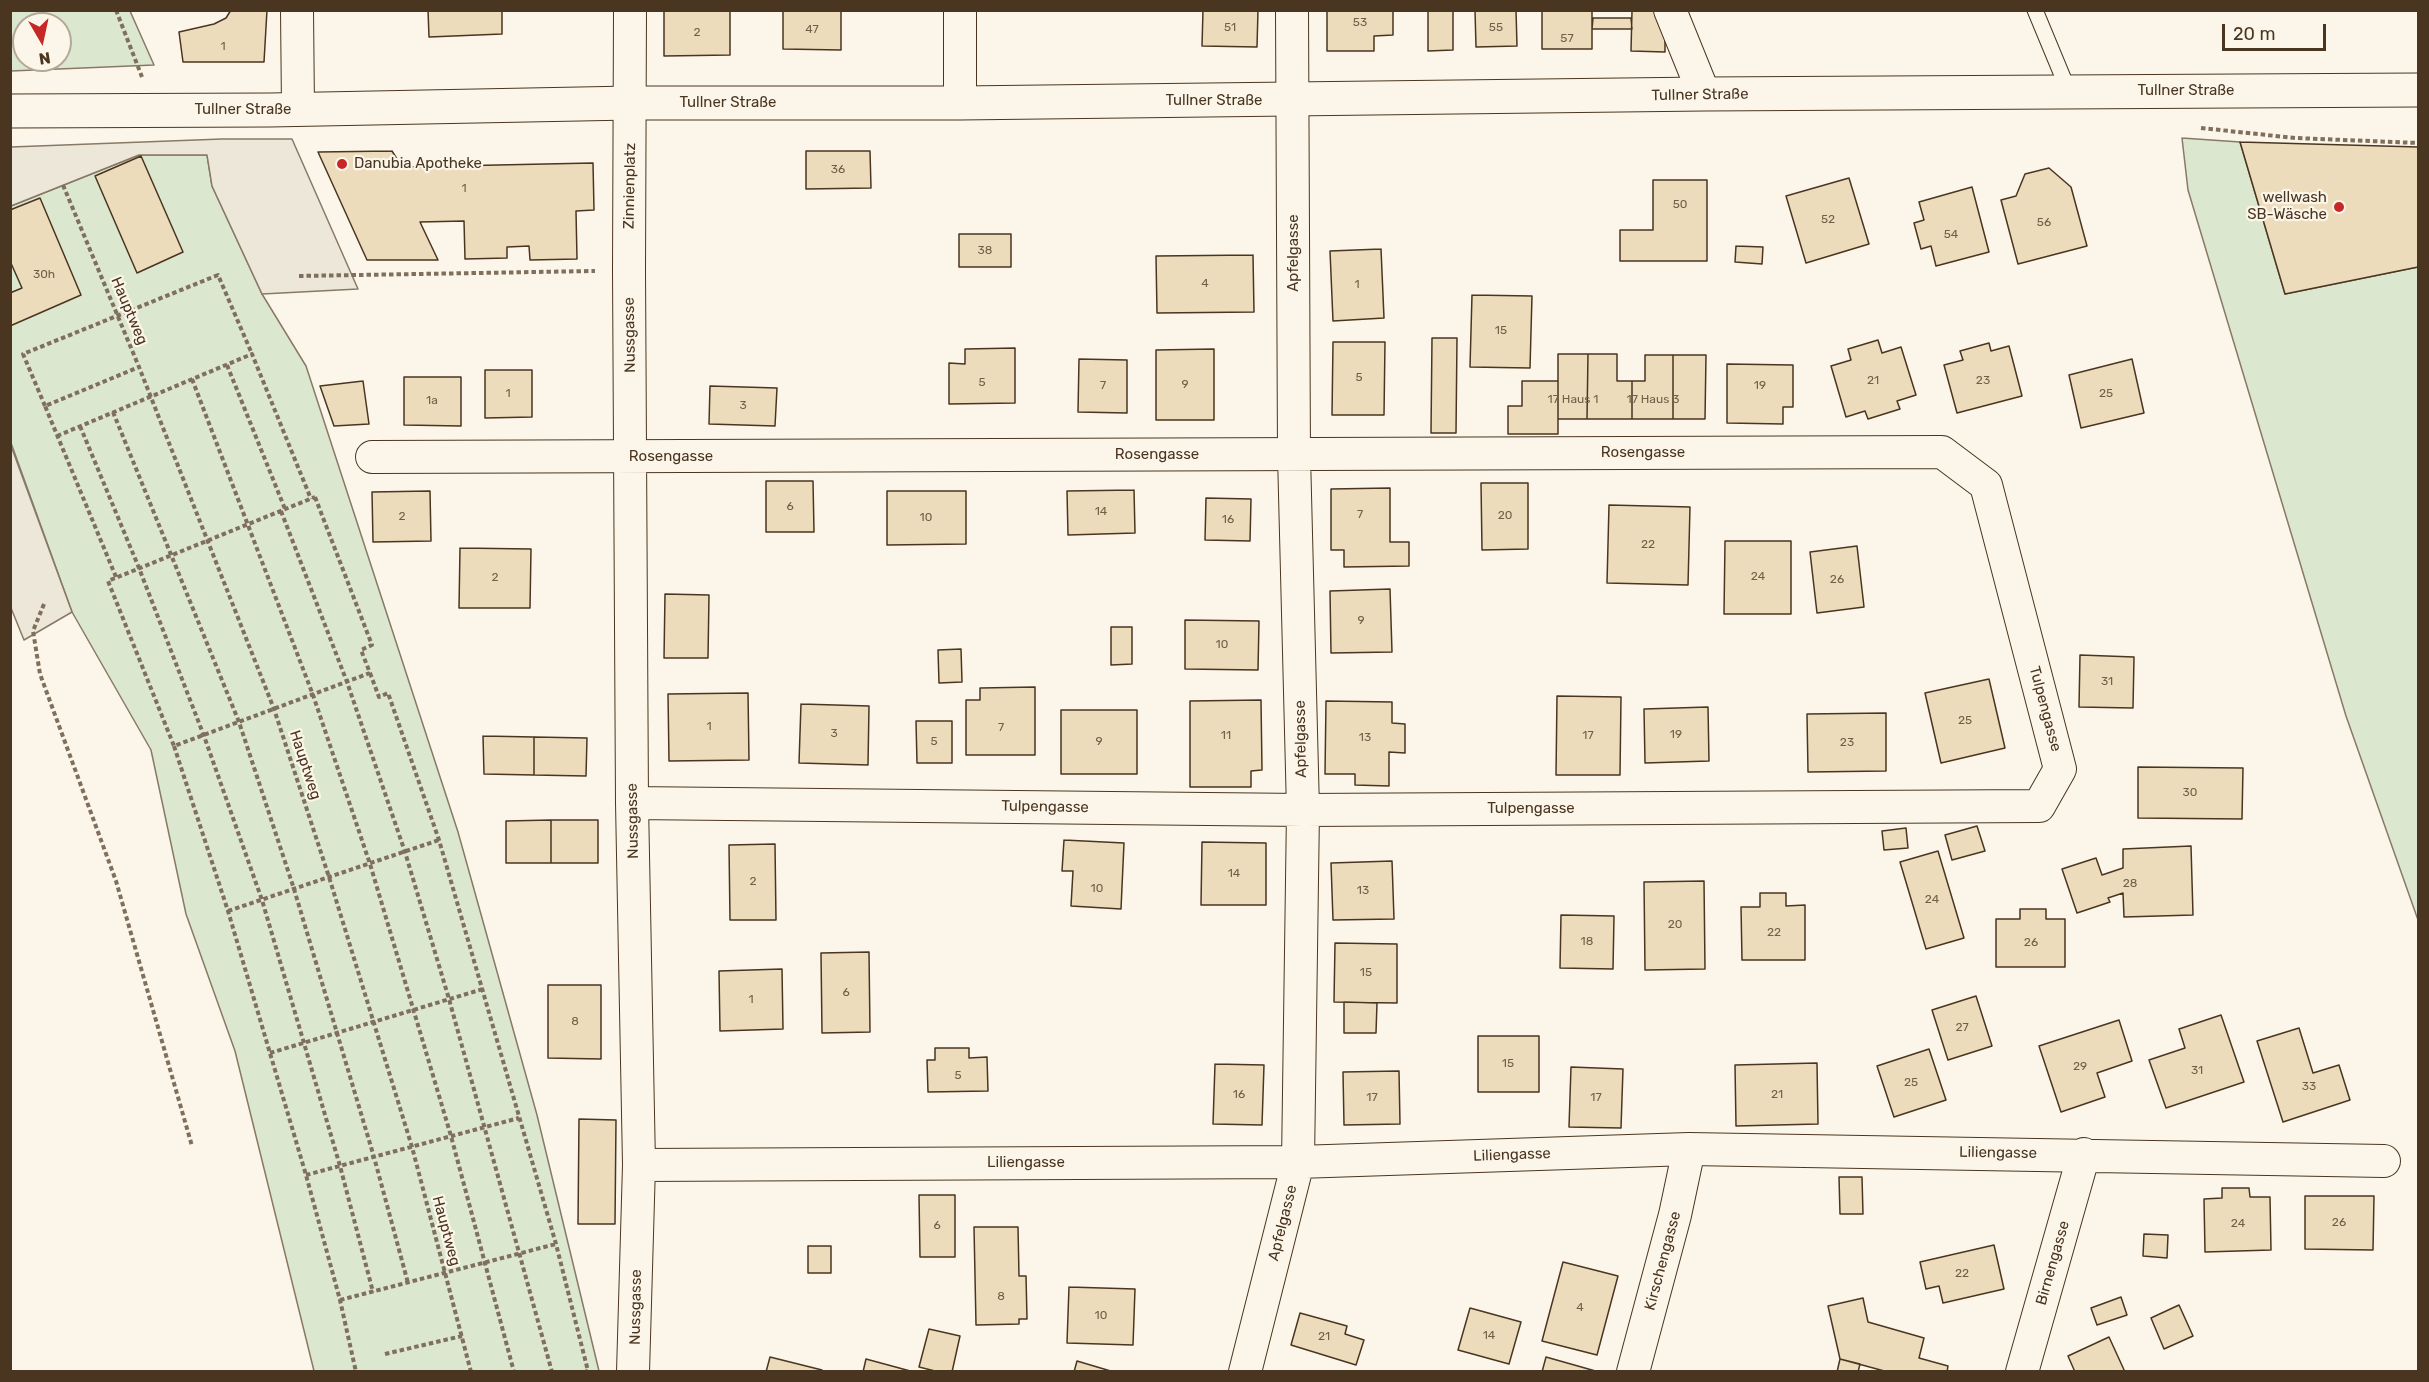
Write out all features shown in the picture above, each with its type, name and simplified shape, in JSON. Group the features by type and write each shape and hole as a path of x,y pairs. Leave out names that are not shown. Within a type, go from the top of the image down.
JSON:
{"main road":[{"name":"Tullner Straße","path":"10,111 631,103 960,103 1704,94 2418,90"}],"street":[{"path":"297,10 298,109"},
{"name":"Zinnienplatz","path":"629,270 630,10"},
{"path":"960,10 960,103"},
{"name":"Apfelgasse","path":"1245,1371 1298,1162 1303,810 1294,455 1292,10"},
{"path":"1670,10 1704,94"},
{"name":"Nussgasse","path":"629,270 632,803 639,1165 633,1371"},
{"name":"Rosengasse","path":"372,457 631,458 1942,452"},
{"name":"Tulpengasse","path":"632,803 1303,810 2039,806 2060,769 1986,485 1942,452"},
{"name":"Liliengasse","path":"639,1165 1298,1162 1689,1149 2084,1154 2384,1161"},
{"name":"Kirschengasse","path":"1632,1371 1675,1215 1689,1149"},
{"name":"Birnengasse","path":"2022,1371 2084,1154"}],"lane":[{"path":"2035,10 2069,92"}],"path":[{"path":"116,10 144,80"},
{"name":"Hauptweg","path":"63,185 140,367 274,709 329,877 412,1146 471,1371"},
{"path":"299,276 629,270"},
{"path":"116,577 23,354 118,314 218,275 311,499"},
{"path":"57,436 252,354"},
{"path":"227,364 347,682 405,852 450,999 552,1371"},
{"path":"45,406 140,367"},
{"path":"192,380 313,695 370,864 451,1136 513,1371"},
{"path":"113,412 239,722 294,889 374,1157 408,1282"},
{"path":"80,426 139,568 204,736 262,900 340,1166 373,1292"},
{"path":"356,1371 340,1300 306,1175 228,911 174,746 108,581 315,497 372,645 361,650 379,697 388,693 439,840 556,1244 588,1371 585,1371"},
{"path":"44,604 33,630 40,674 116,880 192,1146"},
{"path":"174,746 370,673"},
{"path":"228,911 439,840"},
{"path":"270,1053 483,989"},
{"path":"306,1175 519,1118"},
{"path":"340,1300 556,1244"},
{"path":"385,1354 462,1336"}],"green space":[{"path":"10,11 130,11 154,65 72,68 72,12 12,12 12,71"},
{"path":"2182,138 2240,142 2285,294 2418,267 2418,920 2346,716 2188,190"},
{"path":"139,155 207,155 212,186 262,294 306,366 458,832 537,1115 599,1371 314,1371 235,1051 186,914 151,750 72,612 11,443 11,206"}],"shaded area":[{"path":"222,139 292,139 358,289 262,294 212,186 207,155 139,155 11,206 11,147"},
{"path":"10,443 72,612 24,640 11,608"}],"building":[{"path":"231,10 267,10 264,62 183,62 179,32 214,24 226,18"},
{"path":"428,10 502,10 502,34 429,37"},
{"path":"664,10 730,10 730,55 664,56"},
{"path":"783,10 841,10 841,50 783,49"},
{"path":"1203,10 1258,10 1257,47 1202,46"},
{"path":"1327,10 1393,10 1393,35 1374,36 1374,51 1327,51"},
{"path":"1453,10 1453,50 1428,51 1428,11"},
{"path":"1475,10 1516,10 1517,46 1476,47"},
{"path":"1542,10 1592,10 1592,49 1542,49"},
{"path":"1632,11 1665,11 1665,52 1631,51"},
{"path":"1593,18 1631,18 1632,29 1592,29"},
{"name":"wellwash SB-Wäsche","path":"2240,142 2418,147 2418,267 2285,294"},
{"path":"392,151 402,167 593,163 594,210 576,211 577,259 530,260 529,246 507,247 507,258 465,259 464,221 420,222 438,260 367,260 318,152"},
{"path":"806,151 870,151 871,188 806,189"},
{"path":"141,156 183,252 137,273 95,176"},
{"path":"2049,168 2071,187 2087,246 2018,264 2001,200 2016,196 2025,174"},
{"path":"1849,178 1869,244 1806,263 1786,196"},
{"path":"1653,180 1707,180 1707,261 1620,261 1620,230 1653,230"},
{"path":"1972,187 1989,252 1936,266 1931,246 1921,249 1914,223 1924,220 1919,202"},
{"path":"40,198 81,295 10,326 10,293 22,288 10,261 10,210"},
{"path":"959,234 1011,234 1011,267 959,267"},
{"path":"1736,246 1763,247 1762,264 1735,262"},
{"path":"1381,249 1384,318 1333,321 1330,251"},
{"path":"1253,255 1254,312 1157,313 1156,256"},
{"path":"1472,295 1532,296 1530,368 1470,367"},
{"path":"1432,338 1457,338 1456,433 1431,433"},
{"path":"1878,340 1882,353 1901,347 1916,395 1897,401 1900,409 1868,419 1865,411 1846,417 1831,366 1851,360 1848,349"},
{"path":"1333,342 1385,342 1384,415 1332,415"},
{"path":"1989,343 1991,351 2009,346 2022,396 1957,413 1944,365 1963,360 1960,351"},
{"path":"1015,348 1015,403 949,404 949,363 965,364 965,349"},
{"path":"1214,349 1214,420 1156,420 1156,350"},
{"path":"1558,354 1588,354 1587,419 1558,419"},
{"path":"1588,354 1617,354 1617,381 1632,381 1632,419 1587,419"},
{"path":"1645,355 1673,355 1673,419 1632,419 1632,381 1645,381"},
{"path":"1673,355 1706,355 1705,419 1673,419"},
{"path":"1079,359 1127,360 1127,413 1078,412"},
{"path":"2132,359 2144,413 2081,428 2069,375"},
{"path":"1727,364 1793,365 1793,407 1783,407 1783,424 1727,423"},
{"path":"485,370 532,370 532,417 485,418"},
{"path":"404,377 461,377 461,426 404,425"},
{"path":"363,381 369,424 334,426 320,386"},
{"path":"1522,381 1558,381 1558,434 1508,434 1508,406 1522,406"},
{"path":"710,386 777,388 775,426 709,424"},
{"path":"766,481 813,481 814,532 766,532"},
{"path":"1481,483 1528,483 1528,549 1482,550"},
{"path":"1390,488 1390,542 1409,542 1409,566 1344,567 1344,550 1331,550 1331,489"},
{"path":"1134,490 1135,533 1068,535 1067,491"},
{"path":"430,491 431,541 373,542 372,492"},
{"path":"887,491 966,491 966,544 887,545"},
{"path":"1206,498 1251,499 1250,541 1205,540"},
{"path":"1609,505 1690,507 1688,585 1607,583"},
{"path":"1725,541 1791,541 1791,614 1724,614"},
{"path":"1857,546 1864,607 1817,613 1810,552"},
{"path":"460,548 531,549 530,608 459,608"},
{"path":"1390,589 1392,652 1331,653 1330,591"},
{"path":"665,594 709,595 708,658 664,658"},
{"path":"1185,620 1259,621 1258,670 1185,669"},
{"path":"1111,627 1132,627 1132,664 1111,665"},
{"path":"961,649 962,682 939,683 938,650"},
{"path":"2080,655 2134,657 2133,708 2079,707"},
{"path":"1989,679 2005,748 1941,763 1925,693"},
{"path":"1035,687 1035,755 966,755 966,700 980,700 980,688"},
{"path":"748,693 749,760 669,761 668,694"},
{"path":"1557,696 1621,697 1620,775 1556,775"},
{"path":"1261,700 1262,770 1251,771 1251,787 1190,787 1190,701"},
{"path":"1326,701 1392,702 1392,723 1405,724 1405,753 1389,752 1389,786 1355,785 1355,774 1325,774"},
{"path":"801,704 869,706 868,765 799,763"},
{"path":"1708,707 1709,761 1645,763 1644,709"},
{"path":"1061,710 1137,710 1137,774 1061,774"},
{"path":"1886,713 1886,771 1808,772 1807,714"},
{"path":"916,721 952,721 952,763 917,763"},
{"path":"483,736 534,737 534,775 484,774"},
{"path":"534,737 587,738 586,776 534,775"},
{"path":"2138,767 2243,768 2242,819 2138,818"},
{"path":"551,820 551,863 506,863 506,821"},
{"path":"551,820 598,820 598,863 551,863"},
{"path":"1977,826 1985,851 1952,860 1945,835"},
{"path":"1906,828 1908,848 1884,850 1882,831"},
{"path":"1064,840 1124,843 1121,909 1071,906 1073,871 1062,871"},
{"path":"1202,842 1266,843 1266,905 1201,905"},
{"path":"775,844 776,920 730,920 729,845"},
{"path":"2191,846 2193,915 2124,917 2123,893 2108,898 2110,902 2077,913 2062,869 2096,858 2102,875 2123,868 2123,849"},
{"path":"1938,851 1964,938 1926,949 1900,862"},
{"path":"1392,861 1394,919 1333,920 1331,863"},
{"path":"1704,881 1705,969 1645,970 1644,882"},
{"path":"1760,893 1786,893 1786,906 1805,905 1805,960 1742,960 1741,907 1760,907"},
{"path":"2020,909 2046,909 2046,919 2065,919 2065,967 1996,967 1996,919 2020,919"},
{"path":"1561,915 1614,916 1613,969 1560,968"},
{"path":"1335,943 1397,944 1397,1003 1334,1002"},
{"path":"869,952 870,1032 822,1033 821,953"},
{"path":"782,969 783,1029 720,1031 719,971"},
{"path":"548,985 601,985 601,1059 548,1058"},
{"path":"1976,996 1992,1046 1948,1060 1932,1010"},
{"path":"1344,1002 1377,1003 1376,1033 1344,1033"},
{"path":"2221,1015 2244,1082 2166,1108 2149,1060 2185,1048 2179,1029"},
{"path":"2119,1020 2132,1061 2097,1073 2105,1097 2061,1112 2039,1046"},
{"path":"2299,1028 2313,1073 2339,1065 2350,1100 2283,1122 2257,1041"},
{"path":"1478,1036 1539,1036 1539,1092 1478,1092"},
{"path":"935,1048 969,1048 969,1058 987,1057 988,1091 928,1092 927,1060 935,1060"},
{"path":"1929,1049 1946,1100 1894,1117 1877,1066"},
{"path":"1817,1063 1818,1124 1736,1126 1735,1065"},
{"path":"1215,1064 1264,1065 1262,1125 1213,1124"},
{"path":"1571,1067 1623,1069 1621,1128 1569,1127"},
{"path":"1399,1071 1400,1124 1344,1125 1343,1072"},
{"path":"579,1119 616,1120 615,1224 578,1224"},
{"path":"1839,1177 1862,1177 1863,1214 1840,1214"},
{"path":"2222,1188 2249,1188 2250,1197 2270,1197 2271,1250 2205,1252 2204,1199 2222,1198"},
{"path":"919,1195 955,1195 955,1257 920,1257"},
{"path":"2305,1196 2374,1196 2373,1250 2305,1249"},
{"path":"974,1227 1018,1227 1019,1276 1026,1276 1027,1319 1019,1319 1019,1324 976,1325"},
{"path":"2144,1234 2168,1235 2167,1258 2143,1256"},
{"path":"1994,1245 2004,1289 1943,1303 1939,1286 1926,1289 1920,1262"},
{"path":"808,1246 831,1246 831,1273 808,1273"},
{"path":"1563,1262 1618,1276 1597,1355 1542,1341"},
{"path":"1069,1287 1135,1289 1133,1345 1067,1343"},
{"path":"2121,1297 2127,1315 2097,1325 2091,1308"},
{"path":"1863,1298 1868,1322 1924,1338 1919,1358 1948,1366 1947,1372 1888,1372 1840,1359 1828,1306"},
{"path":"2179,1305 2193,1336 2164,1349 2151,1318"},
{"path":"1470,1308 1521,1322 1509,1364 1458,1350"},
{"path":"1300,1313 1347,1326 1345,1334 1364,1340 1356,1365 1291,1345"},
{"path":"929,1329 960,1336 952,1372 939,1372 919,1367"},
{"path":"2109,1337 2125,1372 2075,1372 2068,1356"},
{"path":"770,1357 822,1370 821,1372 766,1372"},
{"path":"1546,1357 1599,1372 1542,1372"},
{"path":"866,1359 914,1372 863,1372"},
{"path":"1840,1359 1860,1364 1858,1372 1837,1372"},
{"path":"1077,1361 1114,1372 1074,1372"}],"place":[{"name":"Danubia Apotheke","path":"342,164"},
{"name":"wellwash SB-Wäsche","path":"2339,207"}]}
